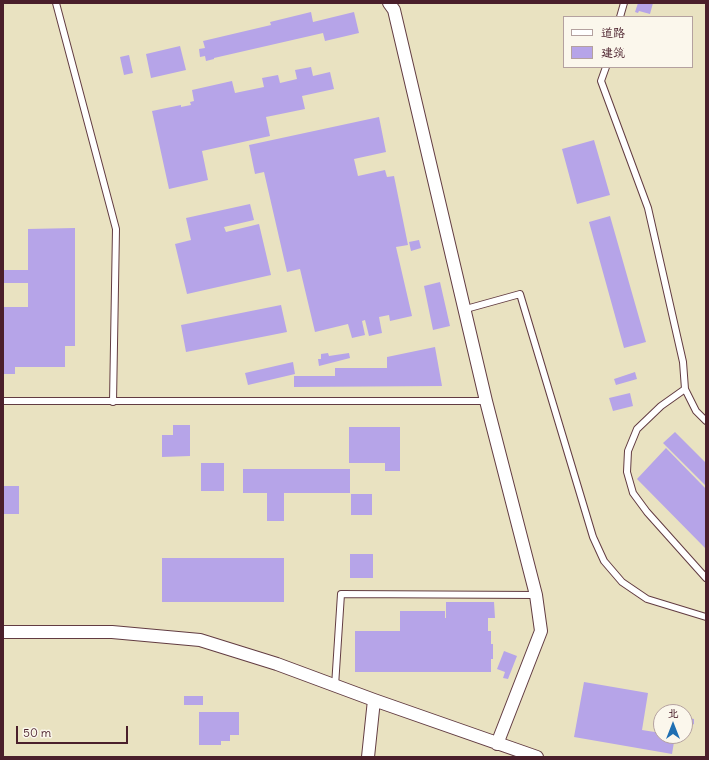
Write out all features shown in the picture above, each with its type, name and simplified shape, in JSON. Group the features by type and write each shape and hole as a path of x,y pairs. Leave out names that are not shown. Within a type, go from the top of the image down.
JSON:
{"street":[{"path":"389,3 394,10 466,309 486,400 536,595 541,631 497,744"},
{"path":"3,632 112,632 200,640 277,664 497,744 537,757"},
{"path":"368,757 374,700"}],"lane":[{"path":"56,3 116,229 114,402"},
{"path":"620,16 624,3"},
{"path":"606,68 601,81 648,208 683,362 685,389 696,411 706,421"},
{"path":"466,309 520,294 593,536 604,561 622,582 647,599 706,617"},
{"path":"685,389 661,406 637,429 628,451 627,472 633,493 647,512 706,578"},
{"path":"3,401 114,402 486,400"},
{"path":"335,686 341,594 536,595"}],"building":[{"path":"638,3 653,3 650,14 639,11 638,13 635,12"},
{"path":"311,12 313,22 354,12 359,33 325,41 323,33 206,61 205,56 200,57 199,49 205,48 203,41 271,25 270,22"},
{"path":"180,46 186,70 151,78 146,54"},
{"path":"129,55 133,73 124,75 120,57"},
{"path":"311,67 313,76 330,72 334,89 302,96 305,109 266,117 270,136 202,151 208,180 169,189 152,111 181,105 181,107 191,105 190,102 194,101 192,90 232,81 235,93 264,87 262,78 278,75 280,83 297,79 295,70"},
{"path":"379,117 386,152 354,159 358,176 385,170 387,177 394,176 408,245 396,247 412,316 390,321 389,315 379,317 382,333 369,336 365,320 362,321 365,335 352,338 348,324 315,332 300,269 287,272 264,172 255,174 249,145"},
{"path":"594,140 610,195 577,204 562,149"},
{"path":"250,204 254,220 224,227 226,232 259,224 271,275 187,294 175,244 191,240 186,218"},
{"path":"610,216 646,342 624,348 589,222"},
{"path":"75,228 75,346 65,346 65,367 15,367 15,374 3,374 3,307 28,307 28,283 3,283 3,270 28,270 28,229"},
{"path":"419,240 421,248 411,251 409,242"},
{"path":"440,282 450,326 433,330 424,286"},
{"path":"281,305 287,332 186,352 181,325"},
{"path":"435,347 442,386 294,387 294,376 335,376 335,368 387,368 387,357"},
{"path":"328,353 329,356 349,353 350,358 319,366 318,359 321,359 321,354"},
{"path":"293,362 295,374 248,385 245,373"},
{"path":"635,372 637,379 616,385 614,379"},
{"path":"630,393 633,406 613,411 609,398"},
{"path":"173,425 190,425 190,456 162,457 162,435 173,435"},
{"path":"349,427 400,427 400,471 385,471 385,463 349,463"},
{"path":"675,432 706,463 706,486 663,443"},
{"path":"666,448 706,489 706,549 637,479"},
{"path":"201,463 224,463 224,491 201,491"},
{"path":"243,469 350,469 350,493 284,493 284,521 267,521 267,493 243,493"},
{"path":"3,486 19,486 19,514 3,514"},
{"path":"351,494 372,494 372,515 351,515"},
{"path":"350,554 373,554 373,578 350,578"},
{"path":"162,558 284,558 284,602 162,602"},
{"path":"446,602 494,602 495,618 488,618 488,631 491,631 491,644 493,644 491,672 355,672 355,631 400,631 400,611 445,611 446,618"},
{"path":"504,651 517,656 508,679 503,678 505,672 497,669"},
{"path":"584,682 648,693 642,730 653,732 653,744 674,744 672,754 574,737"},
{"path":"184,696 203,696 203,705 184,705"},
{"path":"199,712 239,712 239,735 230,735 230,741 221,741 221,745 199,745"}]}
